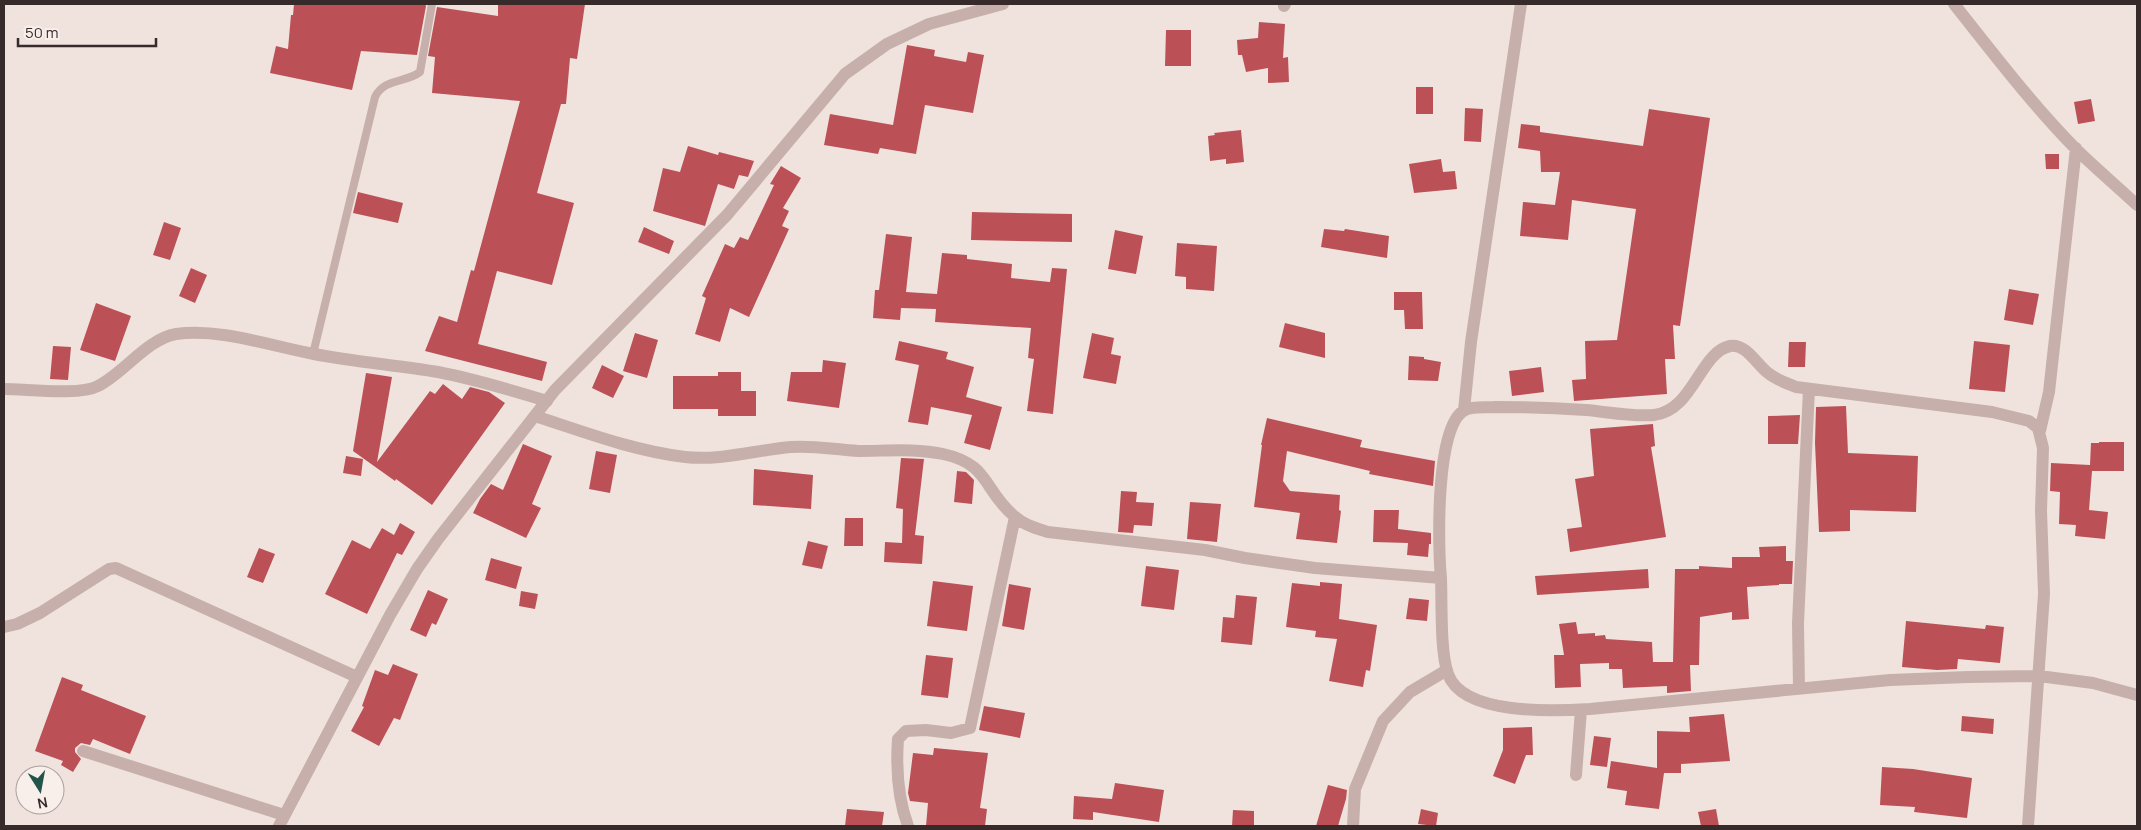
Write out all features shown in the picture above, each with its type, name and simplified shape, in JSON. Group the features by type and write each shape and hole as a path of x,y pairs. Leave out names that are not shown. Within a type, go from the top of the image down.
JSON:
{"street":[{"path":"83,751 282,821 390,615 422,562 438,539 547,402 598,345 696,249 727,215 845,74 887,44 929,24 1003,4"},
{"path":"1464,410 1471,342 1521,4"},
{"path":"1954,4 2013,78 2076,148 2137,205"},
{"path":"2028,826 2044,594 2041,511 2043,448 2040,431 2049,392 2076,148"},
{"path":"4,389 77,391 92,388 123,368 157,342 176,334 228,336 313,354 438,372 492,384 547,402"},
{"path":"2040,431 2029,421 1992,412 1796,387 1778,379 1760,366 1744,349 1735,345 1722,349 1713,357 1675,407 1660,414 1627,414 1540,407 1474,408 1464,410 1454,419 1448,434 1440,492 1438,527 1440,578 1447,670 1451,680 1462,691 1489,703 1542,710 1581,710 1890,680 2039,676 2093,684 2137,695"},
{"path":"1799,689 1798,623 1809,389"},
{"path":"535,416 610,440 685,457 716,456 791,447 857,451 922,450 967,461 976,468 1002,504 1014,517 1030,526 1048,532 1205,550 1315,568 1440,578"},
{"path":"908,826 902,809 897,755 898,740 906,731 926,730 952,733 970,728 1014,517"},
{"path":"4,627 28,620 109,569 116,568 357,677"},
{"path":"1352,826 1355,789 1383,721 1410,692 1447,670"},
{"path":"1576,775 1581,710"}],"lane":[{"path":"313,354 375,97 384,86 415,76 420,72 432,4"}],"building":[{"path":"294,4 425,4 417,55 361,51 352,90 270,73 276,46 288,49 291,15 293,15"},
{"path":"498,4 585,4 577,59 570,58 566,104 561,104 537,193 574,203 552,285 497,271 478,344 547,362 542,381 425,351 439,316 457,322 471,270 474,271 520,101 432,93 435,57 428,56 437,7 498,16"},
{"path":"1259,22 1285,24 1283,58 1288,57 1289,82 1268,83 1268,68 1246,72 1242,55 1238,55 1237,40 1258,38"},
{"path":"1166,30 1191,30 1191,66 1165,66"},
{"path":"907,45 935,50 934,56 966,62 968,52 984,55 973,113 925,105 916,154 880,148 878,154 824,145 830,114 893,125"},
{"path":"1416,87 1433,87 1433,114 1416,114"},
{"path":"2091,99 2095,121 2078,124 2074,102"},
{"path":"1465,108 1483,109 1481,142 1464,141"},
{"path":"1649,109 1710,118 1680,326 1673,325 1675,359 1665,359 1667,394 1574,401 1572,380 1586,379 1585,341 1617,340 1636,209 1572,200 1568,240 1520,236 1523,202 1555,205 1560,172 1541,172 1540,151 1518,148 1521,124 1540,126 1540,132 1643,146"},
{"path":"1241,130 1244,162 1226,164 1226,159 1210,161 1208,136 1215,135 1214,133"},
{"path":"688,146 718,155 719,152 754,161 748,177 739,175 734,189 718,184 705,226 653,211 663,168 680,172"},
{"path":"2045,154 2059,154 2059,169 2046,169"},
{"path":"1441,159 1443,172 1455,171 1457,189 1414,193 1409,164"},
{"path":"781,166 801,178 783,208 789,211 782,226 789,229 749,317 730,308 720,342 695,334 706,298 702,296 725,244 734,248 740,237 748,240 774,185 770,184"},
{"path":"358,192 403,203 398,223 353,213"},
{"path":"972,212 1072,214 1072,242 971,240"},
{"path":"164,222 181,228 170,260 153,255"},
{"path":"644,227 674,241 669,254 638,242"},
{"path":"1324,229 1344,231 1345,229 1389,236 1387,258 1321,247"},
{"path":"1115,230 1143,236 1136,274 1108,269"},
{"path":"886,234 912,237 906,292 937,294 942,253 967,255 967,259 1012,264 1011,278 1050,282 1052,268 1067,269 1053,414 1027,411 1034,359 1028,358 1031,328 935,322 936,309 901,308 900,320 873,318 875,290 879,290"},
{"path":"1177,243 1217,246 1214,291 1186,289 1186,277 1175,276"},
{"path":"191,268 207,275 195,303 179,296"},
{"path":"2009,289 2039,294 2033,325 2004,320"},
{"path":"1394,292 1422,292 1423,329 1405,329 1404,310 1394,310"},
{"path":"96,303 131,316 115,361 80,350"},
{"path":"1285,323 1325,333 1325,358 1279,347"},
{"path":"635,333 658,340 647,378 623,371"},
{"path":"1092,333 1114,338 1111,354 1121,356 1116,384 1083,378"},
{"path":"899,341 948,352 946,359 974,367 966,397 1002,407 990,450 964,443 972,415 931,407 928,425 908,422 919,365 895,360"},
{"path":"1974,341 2010,345 2005,392 1969,389"},
{"path":"1789,342 1806,342 1805,367 1788,367"},
{"path":"53,346 71,347 68,380 50,379"},
{"path":"1409,356 1424,357 1424,359 1441,362 1438,381 1408,380"},
{"path":"823,360 846,363 839,408 787,401 791,372 822,372"},
{"path":"602,365 624,376 613,398 592,388"},
{"path":"1541,367 1544,392 1512,396 1509,371"},
{"path":"718,372 741,372 741,391 756,391 756,416 718,416 718,409 673,409 673,376 718,376"},
{"path":"366,373 392,377 377,462 430,391 435,394 443,384 462,399 470,387 489,392 505,403 432,505 353,451"},
{"path":"1846,406 1848,453 1918,456 1916,512 1850,510 1850,531 1819,532 1815,443 1816,407"},
{"path":"1800,415 1798,444 1768,444 1768,416"},
{"path":"1267,418 1362,440 1360,447 1435,461 1433,486 1369,474 1370,471 1287,451 1283,481 1290,491 1340,495 1339,510 1341,511 1337,543 1296,539 1300,513 1254,507 1261,445"},
{"path":"1653,424 1655,446 1651,447 1666,537 1570,552 1567,529 1582,527 1575,479 1594,476 1590,429"},
{"path":"2124,442 2124,471 2092,471 2089,510 2108,512 2105,539 2075,536 2076,525 2059,524 2060,492 2050,491 2051,463 2090,465 2091,443"},
{"path":"523,444 552,456 532,504 541,508 526,538 473,513 491,484 503,490"},
{"path":"596,451 617,455 610,493 589,489"},
{"path":"346,456 363,459 361,476 343,473"},
{"path":"901,458 924,459 915,535 924,536 922,564 884,562 885,542 902,543 903,509 896,508"},
{"path":"754,469 813,475 811,509 753,505"},
{"path":"957,471 966,472 974,480 972,504 954,502"},
{"path":"1121,491 1137,492 1136,502 1154,503 1152,526 1134,525 1133,533 1118,532"},
{"path":"1190,502 1221,504 1217,542 1187,539"},
{"path":"1374,510 1399,510 1398,529 1431,533 1428,557 1407,555 1408,543 1373,542"},
{"path":"845,518 863,518 863,546 844,546"},
{"path":"400,523 415,532 402,555 397,553 367,614 325,594 352,540 370,549 382,528 394,535"},
{"path":"808,541 828,546 822,569 802,565"},
{"path":"1786,546 1786,561 1793,561 1792,584 1747,587 1749,619 1732,620 1732,612 1700,617 1699,665 1690,665 1691,691 1667,693 1667,686 1623,688 1622,669 1609,669 1609,663 1580,664 1581,687 1555,688 1554,655 1564,655 1559,624 1576,622 1578,634 1595,633 1595,636 1605,635 1606,639 1652,642 1653,662 1673,662 1675,569 1699,569 1699,566 1732,568 1732,557 1760,557 1759,547"},
{"path":"259,548 275,554 263,583 247,577"},
{"path":"491,558 522,567 516,589 485,580"},
{"path":"1146,566 1179,570 1174,610 1141,606"},
{"path":"1648,569 1649,588 1537,595 1535,576"},
{"path":"933,581 973,586 967,631 927,626"},
{"path":"1320,582 1342,584 1339,619 1377,625 1370,671 1366,670 1363,687 1329,681 1337,639 1315,637 1316,631 1286,627 1292,583 1320,586"},
{"path":"1009,584 1031,588 1024,630 1002,626"},
{"path":"428,590 448,599 436,625 432,623 426,637 410,630"},
{"path":"521,591 538,594 535,609 519,606"},
{"path":"1236,595 1257,597 1252,645 1221,642 1223,617 1234,618"},
{"path":"1409,598 1429,600 1427,621 1406,619"},
{"path":"1906,621 1985,629 1986,625 2004,627 2000,663 1958,659 1957,669 1937,670 1902,667"},
{"path":"926,655 953,658 948,698 921,695"},
{"path":"393,664 418,674 400,720 394,718 379,746 351,731 364,707 362,706 375,670 388,675"},
{"path":"62,677 83,685 81,690 146,716 130,754 93,739 90,745 81,743 75,748 75,752 81,759 73,772 65,767 65,765 61,765 63,761 35,751"},
{"path":"984,706 1025,713 1020,738 979,730"},
{"path":"1724,714 1730,761 1681,764 1681,773 1664,773 1659,809 1625,805 1627,791 1607,788 1611,761 1657,768 1657,731 1690,732 1689,717"},
{"path":"1962,716 1994,719 1993,734 1961,731"},
{"path":"1532,727 1533,755 1526,755 1515,784 1493,776 1503,750 1503,728"},
{"path":"1594,736 1611,738 1607,767 1590,765"},
{"path":"934,748 988,753 980,808 987,809 985,826 926,826 928,803 910,801 908,793 913,753 933,755"},
{"path":"1882,767 1913,769 1972,778 1967,818 1914,812 1915,807 1880,805"},
{"path":"1115,783 1164,790 1159,822 1093,812 1093,820 1073,819 1074,796 1112,799"},
{"path":"1328,785 1347,790 1346,799 1338,826 1316,826"},
{"path":"847,809 884,812 882,826 845,826"},
{"path":"1421,809 1438,813 1436,826 1418,824"},
{"path":"1716,809 1719,826 1701,826 1698,812"},
{"path":"1233,810 1254,811 1254,826 1232,826"}]}
